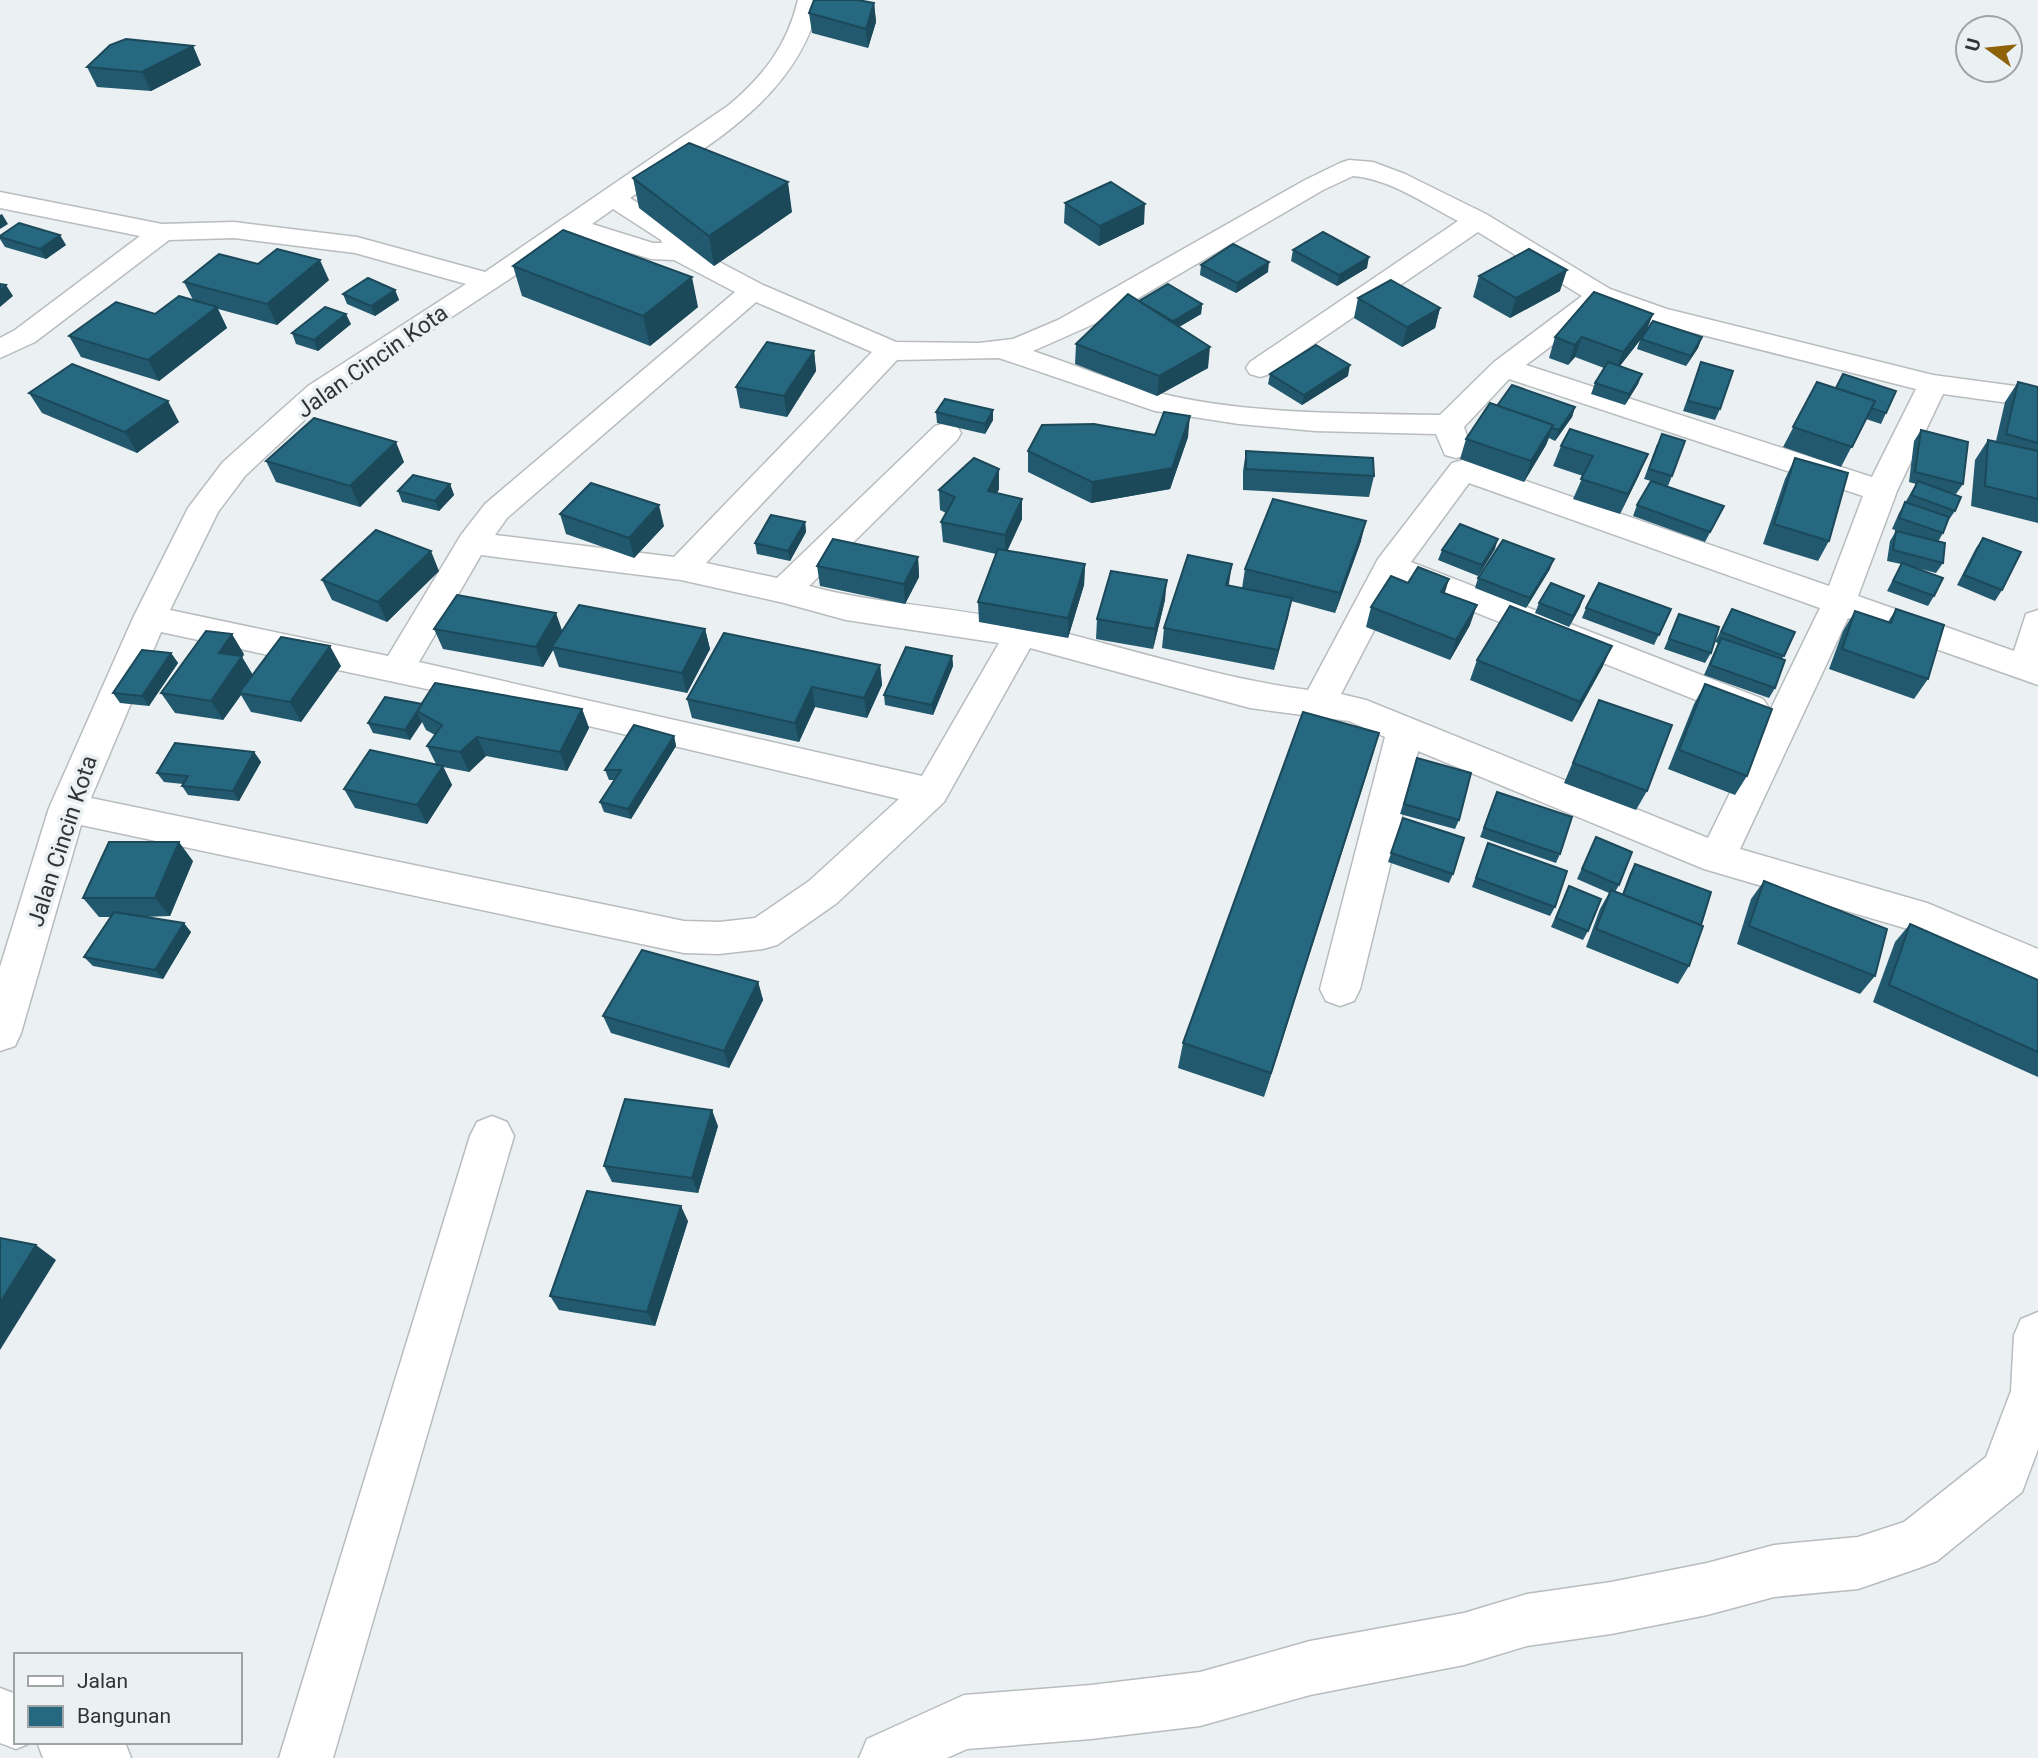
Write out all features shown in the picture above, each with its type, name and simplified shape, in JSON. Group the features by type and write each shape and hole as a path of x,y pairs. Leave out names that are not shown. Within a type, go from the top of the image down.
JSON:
{"street":[{"name":"Jalan Cincin Kota","path":"0,1033 68,807 150,618 204,509 234,469 318,392 383,347 489,282 722,124 756,96 787,62 800,38 809,0"},
{"path":"572,226 651,251 678,252 753,291 890,350 905,352 1000,349 1017,347 1046,337 1084,318 1314,185 1349,168 1373,170 1477,220 1600,295 1657,315 1933,384 2038,398"},
{"path":"613,198 673,236 678,252"},
{"path":"0,200 162,232 234,230 309,237 357,245 489,282"},
{"path":"1260,368 1477,220"},
{"path":"0,349 25,336 162,232"},
{"path":"397,670 472,543 496,511 753,291"},
{"path":"1000,349 1155,402 1239,415 1315,422 1448,425 1504,368 1600,295"},
{"path":"681,569 890,350"},
{"path":"1504,368 1881,491"},
{"path":"1717,858 1839,602 1881,491 1933,384"},
{"path":"1448,425 1464,470"},
{"path":"784,591 946,433"},
{"path":"1319,703 1390,566 1464,470"},
{"path":"1464,470 2032,670 2038,622"},
{"path":"472,543 681,569 784,591 846,608 1021,634 1250,695 1354,709 1717,858 1927,919 2038,967"},
{"path":"1390,566 1782,720"},
{"path":"150,618 397,670 931,792"},
{"path":"68,807 684,937 719,938 763,933 823,892 931,792 1021,634"},
{"path":"1340,989 1405,730"},
{"path":"306,1758 492,1136"},
{"path":"886,1758 964,1722 1091,1712 1200,1699 1310,1668 1464,1639 1527,1620 1611,1608 1774,1571 1858,1563 1919,1543 2004,1474 2035,1391 2038,1335"},
{"path":"69,1744 104,1758"}],"building":[{"path":"814,0 858,0 874,3 866,29 809,13"},
{"path":"126,39 193,46 142,72 87,67 110,45"},
{"path":"689,143 788,182 709,236 633,178"},
{"path":"1111,182 1145,204 1100,226 1065,203"},
{"path":"19,223 60,235 40,249 0,237"},
{"path":"563,230 692,277 643,316 513,266"},
{"path":"1323,232 1369,257 1339,275 1293,250"},
{"path":"1233,244 1269,262 1237,283 1201,265"},
{"path":"277,249 320,260 267,304 184,282 219,254 258,264"},
{"path":"1529,249 1567,270 1516,298 1479,276"},
{"path":"368,278 395,290 371,306 343,294"},
{"path":"1391,280 1440,308 1407,327 1358,298"},
{"path":"1168,284 1202,304 1173,321 1139,301"},
{"path":"1594,292 1653,314 1623,352 1582,337 1575,345 1555,337"},
{"path":"1128,294 1210,347 1159,376 1076,344"},
{"path":"179,296 217,307 148,360 69,336 116,302 155,314"},
{"path":"325,307 346,314 314,340 292,333"},
{"path":"1653,321 1702,337 1691,356 1641,339"},
{"path":"767,342 814,351 784,396 736,387"},
{"path":"1316,345 1350,365 1304,395 1270,374"},
{"path":"1608,362 1642,374 1629,394 1595,383"},
{"path":"1701,362 1733,371 1720,409 1688,401"},
{"path":"72,364 168,401 125,432 29,393"},
{"path":"1843,374 1896,391 1886,413 1871,408 1875,401 1836,388"},
{"path":"1817,382 1875,401 1852,447 1793,427"},
{"path":"2018,382 2038,387 2038,443 2006,434"},
{"path":"1512,385 1575,407 1559,430 1552,428 1553,425 1497,406"},
{"path":"945,399 993,410 985,424 936,412"},
{"path":"1490,403 1553,425 1531,461 1466,439"},
{"path":"1164,412 1190,416 1172,468 1092,482 1028,451 1042,425 1094,424 1155,435"},
{"path":"314,418 396,442 350,486 266,461"},
{"path":"1570,429 1648,454 1628,494 1581,479 1593,456 1561,446"},
{"path":"1921,430 1968,442 1963,484 1915,472"},
{"path":"1662,434 1685,441 1672,476 1649,469"},
{"path":"1988,440 2038,451 2038,499 1985,486"},
{"path":"1246,451 1373,458 1374,476 1246,469"},
{"path":"974,458 999,469 988,491 1022,499 1005,535 941,522 955,497 939,490"},
{"path":"1795,458 1848,473 1829,541 1774,524"},
{"path":"413,475 450,484 435,501 398,491"},
{"path":"1651,481 1724,506 1710,532 1637,505"},
{"path":"1918,481 1961,497 1955,511 1911,495"},
{"path":"591,483 659,505 629,538 560,514"},
{"path":"1273,499 1366,521 1340,593 1245,569"},
{"path":"1905,502 1949,517 1943,533 1899,518"},
{"path":"771,515 805,522 788,551 755,543"},
{"path":"1460,524 1498,539 1482,565 1442,550"},
{"path":"376,530 431,551 378,602 322,580"},
{"path":"1896,531 1945,543 1943,563 1893,550"},
{"path":"1983,538 2021,552 2002,590 1964,575"},
{"path":"833,539 918,557 904,584 817,566"},
{"path":"1503,540 1554,559 1530,598 1478,578"},
{"path":"998,549 1085,564 1068,618 978,602"},
{"path":"1188,555 1232,564 1226,585 1292,598 1278,650 1164,628"},
{"path":"1902,563 1943,578 1934,596 1893,581"},
{"path":"1418,567 1449,579 1441,592 1477,605 1456,640 1371,607 1391,576 1408,583"},
{"path":"1111,571 1167,580 1155,629 1097,619"},
{"path":"1551,583 1584,596 1573,616 1539,603"},
{"path":"1599,583 1671,609 1659,635 1586,608"},
{"path":"457,595 556,613 536,647 434,629"},
{"path":"579,605 705,629 682,673 552,647"},
{"path":"1510,606 1612,646 1580,702 1477,660"},
{"path":"1732,609 1795,632 1784,656 1721,632"},
{"path":"1896,609 1944,625 1928,679 1842,649 1855,611 1891,623"},
{"path":"1679,614 1719,627 1711,653 1669,639"},
{"path":"206,631 232,634 219,653 242,656 211,701 161,693"},
{"path":"724,633 880,665 864,698 812,687 795,723 687,699"},
{"path":"281,637 330,646 290,702 239,693"},
{"path":"1721,638 1785,660 1775,688 1710,665"},
{"path":"906,647 952,656 932,705 884,695"},
{"path":"142,650 171,653 142,696 113,693"},
{"path":"435,683 582,709 560,752 477,737 460,752 427,746 442,725 417,711"},
{"path":"1705,684 1772,709 1747,776 1679,750"},
{"path":"385,697 422,704 405,730 368,723"},
{"path":"1599,700 1672,725 1647,791 1573,763"},
{"path":"1303,712 1379,733 1271,1073 1183,1043"},
{"path":"634,725 674,736 628,809 600,802 621,770 605,770"},
{"path":"175,743 254,752 233,791 182,786 188,776 157,773"},
{"path":"370,750 443,766 417,805 344,789"},
{"path":"1417,758 1471,773 1459,820 1404,804"},
{"path":"1497,792 1572,817 1560,854 1484,828"},
{"path":"1403,818 1464,838 1453,874 1391,853"},
{"path":"1596,837 1632,852 1619,885 1582,869"},
{"path":"109,842 179,842 155,898 83,898"},
{"path":"1488,843 1567,871 1555,907 1476,878"},
{"path":"1635,864 1711,892 1701,925 1623,895"},
{"path":"1764,881 1887,929 1875,976 1749,926"},
{"path":"1569,886 1601,899 1588,931 1556,918"},
{"path":"1611,890 1703,926 1689,966 1596,929"},
{"path":"114,912 184,923 155,970 84,957"},
{"path":"1910,924 2038,980 2038,1052 1889,985"},
{"path":"642,950 758,982 724,1051 603,1016"},
{"path":"625,1099 712,1110 692,1178 604,1166"},
{"path":"587,1191 681,1206 647,1312 550,1296"},
{"path":"0,1238 36,1245 0,1303"}]}
